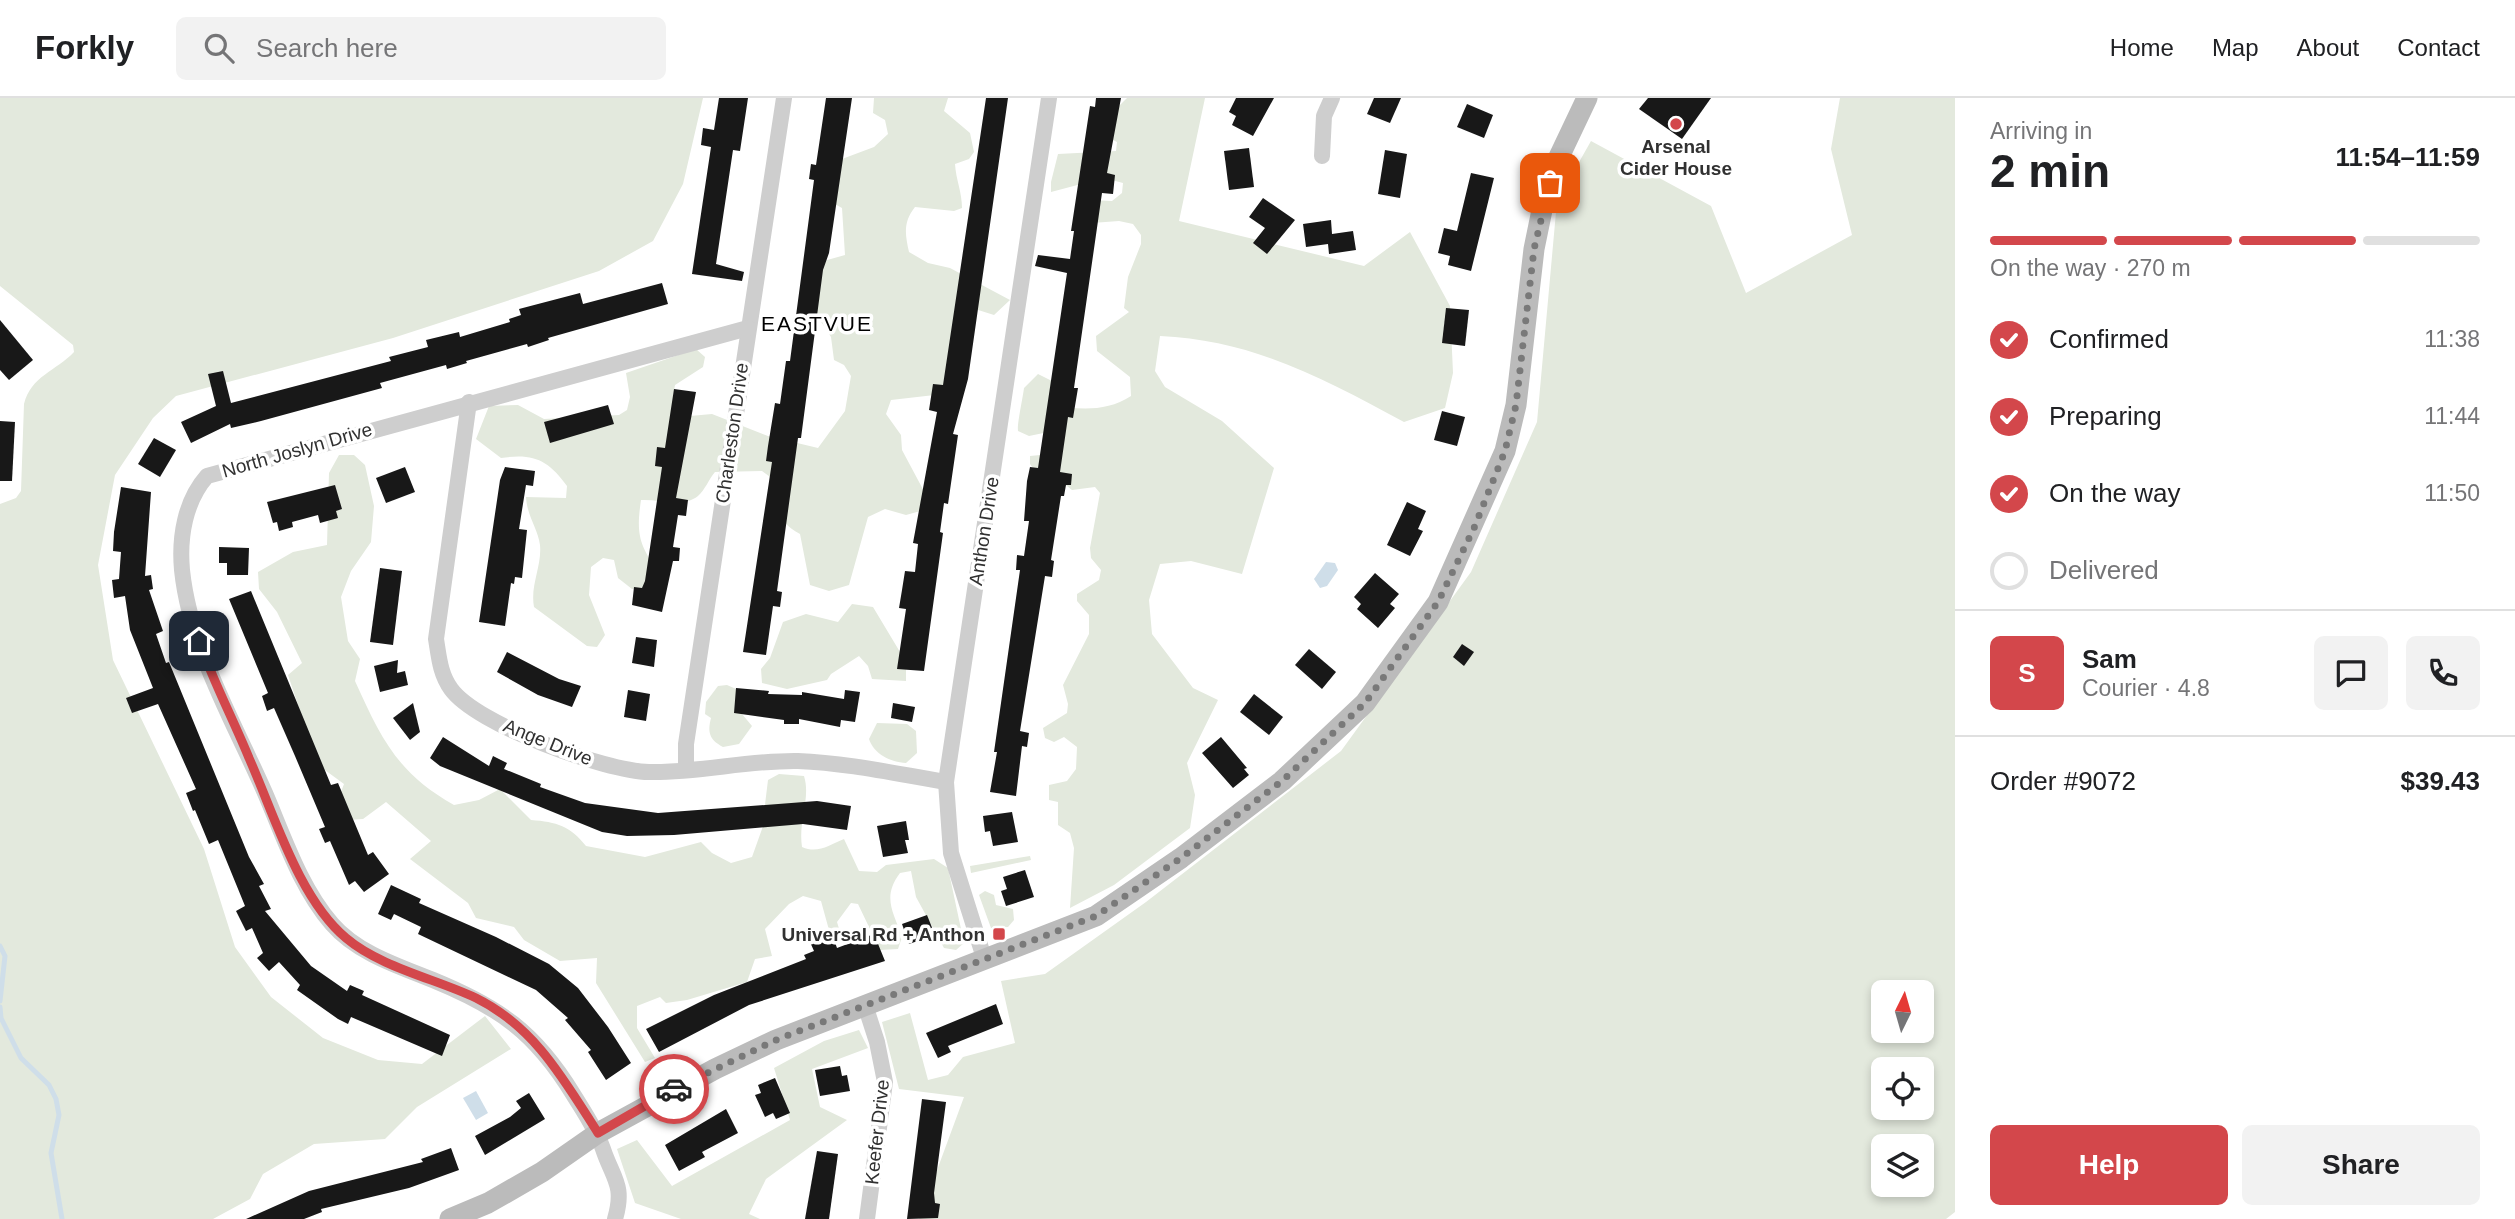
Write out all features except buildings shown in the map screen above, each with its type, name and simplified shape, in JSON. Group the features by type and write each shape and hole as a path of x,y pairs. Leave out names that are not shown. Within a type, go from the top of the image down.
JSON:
{"street":[{"name":"Charleston Drive","path":"686,769 686,744 784,98"},
{"name":"Anthon Drive","path":"985,961 951,850 946,782 1049,98"},
{"path":"1322,156 1324,116 1332,98"},
{"path":"450,1219 488,1203 542,1172 598,1133 715,1069 865,1005 1096,916 1181,858 1282,781 1365,703 1438,602 1474,528 1505,451 1516,405 1531,273 1542,210 1559,157 1582,100"},
{"name":"North Joslyn Drive","path":"615,1219 620,1201 619,1186 598,1133 555,1063 533,1039 507,1016 478,999 395,965 348,940 328,920 303,880 200,643 184,581 181,553 195,489 207,476 748,328"},
{"name":"Ange Drive","path":"470,402 436,639 439,665 450,688 464,704 494,720 611,768 650,772 796,761 830,763 946,782"},
{"name":"Keefer Drive","path":"865,1005 877,1042 885,1083 867,1219"}],"shaded area":[{"path":"0,98 703,98 683,184 653,241 599,271 393,338 176,396 153,418 115,475 98,565 113,660 204,849 235,947 271,997 323,1038 378,1060 422,1064 485,1016 511,1049 417,1107 385,1139 314,1144 263,1174 250,1199 213,1219 0,1219 0,504 16,498 21,491 24,404 27,395 38,380 74,352 73,345 0,286"},
{"path":"874,98 948,98 944,111 970,133 974,152 969,159 955,164 962,208 954,211 915,207 908,218 906,228 909,252 928,263 950,268 1010,300 994,315 975,309 952,393 891,400 886,414 901,435 902,450 926,495 924,510 906,515 885,509 868,517 849,585 829,591 810,585 800,534 787,525 781,514 781,485 762,471 715,472 698,496 685,502 641,500 640,538 658,572 653,587 632,589 618,578 614,560 603,558 591,567 589,595 605,635 597,647 587,646 534,607 533,599 540,545 526,497 566,498 567,486 553,470 539,460 523,457 501,458 476,439 489,406 518,405 544,419 619,415 627,410 630,397 626,373 696,349 705,357 703,367 675,385 673,397 690,416 712,414 768,436 818,448 845,411 851,376 844,365 834,360 831,337 809,303 813,264 845,255 842,208 831,202 842,159 874,147 888,134 885,120 873,113"},
{"path":"1127,98 1205,98 1179,221 1364,266 1410,232 1450,306 1453,373 1445,408 1404,422 1287,364 1226,345 1160,336 1155,371 1165,387 1222,421 1274,468 1242,574 1191,561 1160,564 1149,600 1152,634 1193,688 1218,700 1187,763 1195,795 1190,828 1114,885 1070,908 1074,848 1070,833 1058,825 1058,802 1049,800 1049,785 1067,781 1076,769 1077,747 1064,737 1054,742 1045,738 1043,728 1067,713 1068,704 1063,685 1089,634 1089,615 1077,601 1077,594 1099,580 1101,570 1091,558 1090,548 1100,493 1095,487 1072,490 1057,478 1035,471 1030,464 1030,456 1040,455 1058,430 1029,436 1018,431 1018,428 1024,388 1038,374 1052,381 1048,405 1101,407 1131,396 1130,377 1097,351 1096,336 1129,312 1124,308 1128,277 1141,244 1141,235 1133,224 1119,221 1092,223 1090,200 1112,201 1122,193 1123,183 1104,178 1051,192 1058,154 1116,151 1117,142 1103,135 1100,125"},
{"path":"1840,98 1955,98 1955,1212 1946,1219 919,1219 964,1097 899,1089 882,1022 910,1013 928,1080 948,1075 963,1057 1015,1043 1001,981 1045,974 1146,902 1341,751 1471,572 1537,422 1557,201 1591,141 1711,206 1746,293 1852,235 1831,149"},
{"path":"339,455 354,455 365,465 374,506 371,542 351,571 341,597 348,641 360,659 355,681 373,720 393,752 404,767 434,793 454,805 479,800 500,789 531,820 562,826 586,846 645,857 701,842 712,853 731,863 752,857 762,829 768,780 779,774 804,776 806,793 802,847 818,849 844,839 859,871 877,872 886,865 934,859 948,868 964,943 956,950 944,948 916,897 911,871 900,873 891,889 891,904 902,937 898,949 880,950 858,904 851,903 837,922 840,932 829,930 821,901 803,896 789,904 765,929 772,956 755,959 747,982 687,1000 666,1003 660,997 637,1006 637,1028 655,1058 645,1062 596,983 597,958 560,961 524,940 514,927 476,918 468,903 410,859 431,841 386,802 363,819 348,820 336,805 344,784 318,765 288,675 302,663 277,612 259,589 258,572 293,552 327,545 329,473"},
{"path":"1326,562 1335,563 1338,570 1327,586 1320,588 1314,579"},
{"path":"852,604 873,607 906,662 906,681 872,679 868,666 859,656 831,674 827,680 787,689 762,683 761,669 770,658 783,622 806,614 838,622"},
{"path":"727,685 743,692 742,714 752,726 739,744 723,747 711,736 711,718 705,714 706,702 718,686"},
{"path":"877,723 907,724 916,731 917,753 906,763 894,761 879,753 869,739"},
{"path":"1030,856 1031,860 971,873 970,866"},
{"path":"985,891 994,895 996,905 1013,909 1014,920 1008,927 991,928 979,895"},
{"path":"859,1030 868,1048 812,1069 820,1107 847,1120 766,1179 749,1214 760,1219 681,1219 635,1203 617,1149 637,1140 672,1186 790,1120 774,1068 824,1041"},
{"path":"476,1091 488,1113 476,1120 463,1098"}],"waterway":[{"path":"0,946 5,956 0,1001"},
{"path":"0,1007 1,1018 21,1058 49,1085 56,1099 59,1115 51,1153 62,1219"}],"way so far":[{"path":"674,1089 776,1040 932,982 1096,916 1181,858 1282,781 1365,703 1438,602 1474,528 1505,451 1516,405 1534,249 1550,183"}],"place":[{"name":"Arsenal Cider House","path":"1676,124"},
{"name":"Universal Rd + Anthon","path":"999,934"}],"district":[{"name":"EASTVUE","path":"817,323"}],"route":[{"path":"199,641 290,853 315,901 332,925 348,940 395,965 478,999 507,1016 555,1063 598,1133 674,1089"}]}
